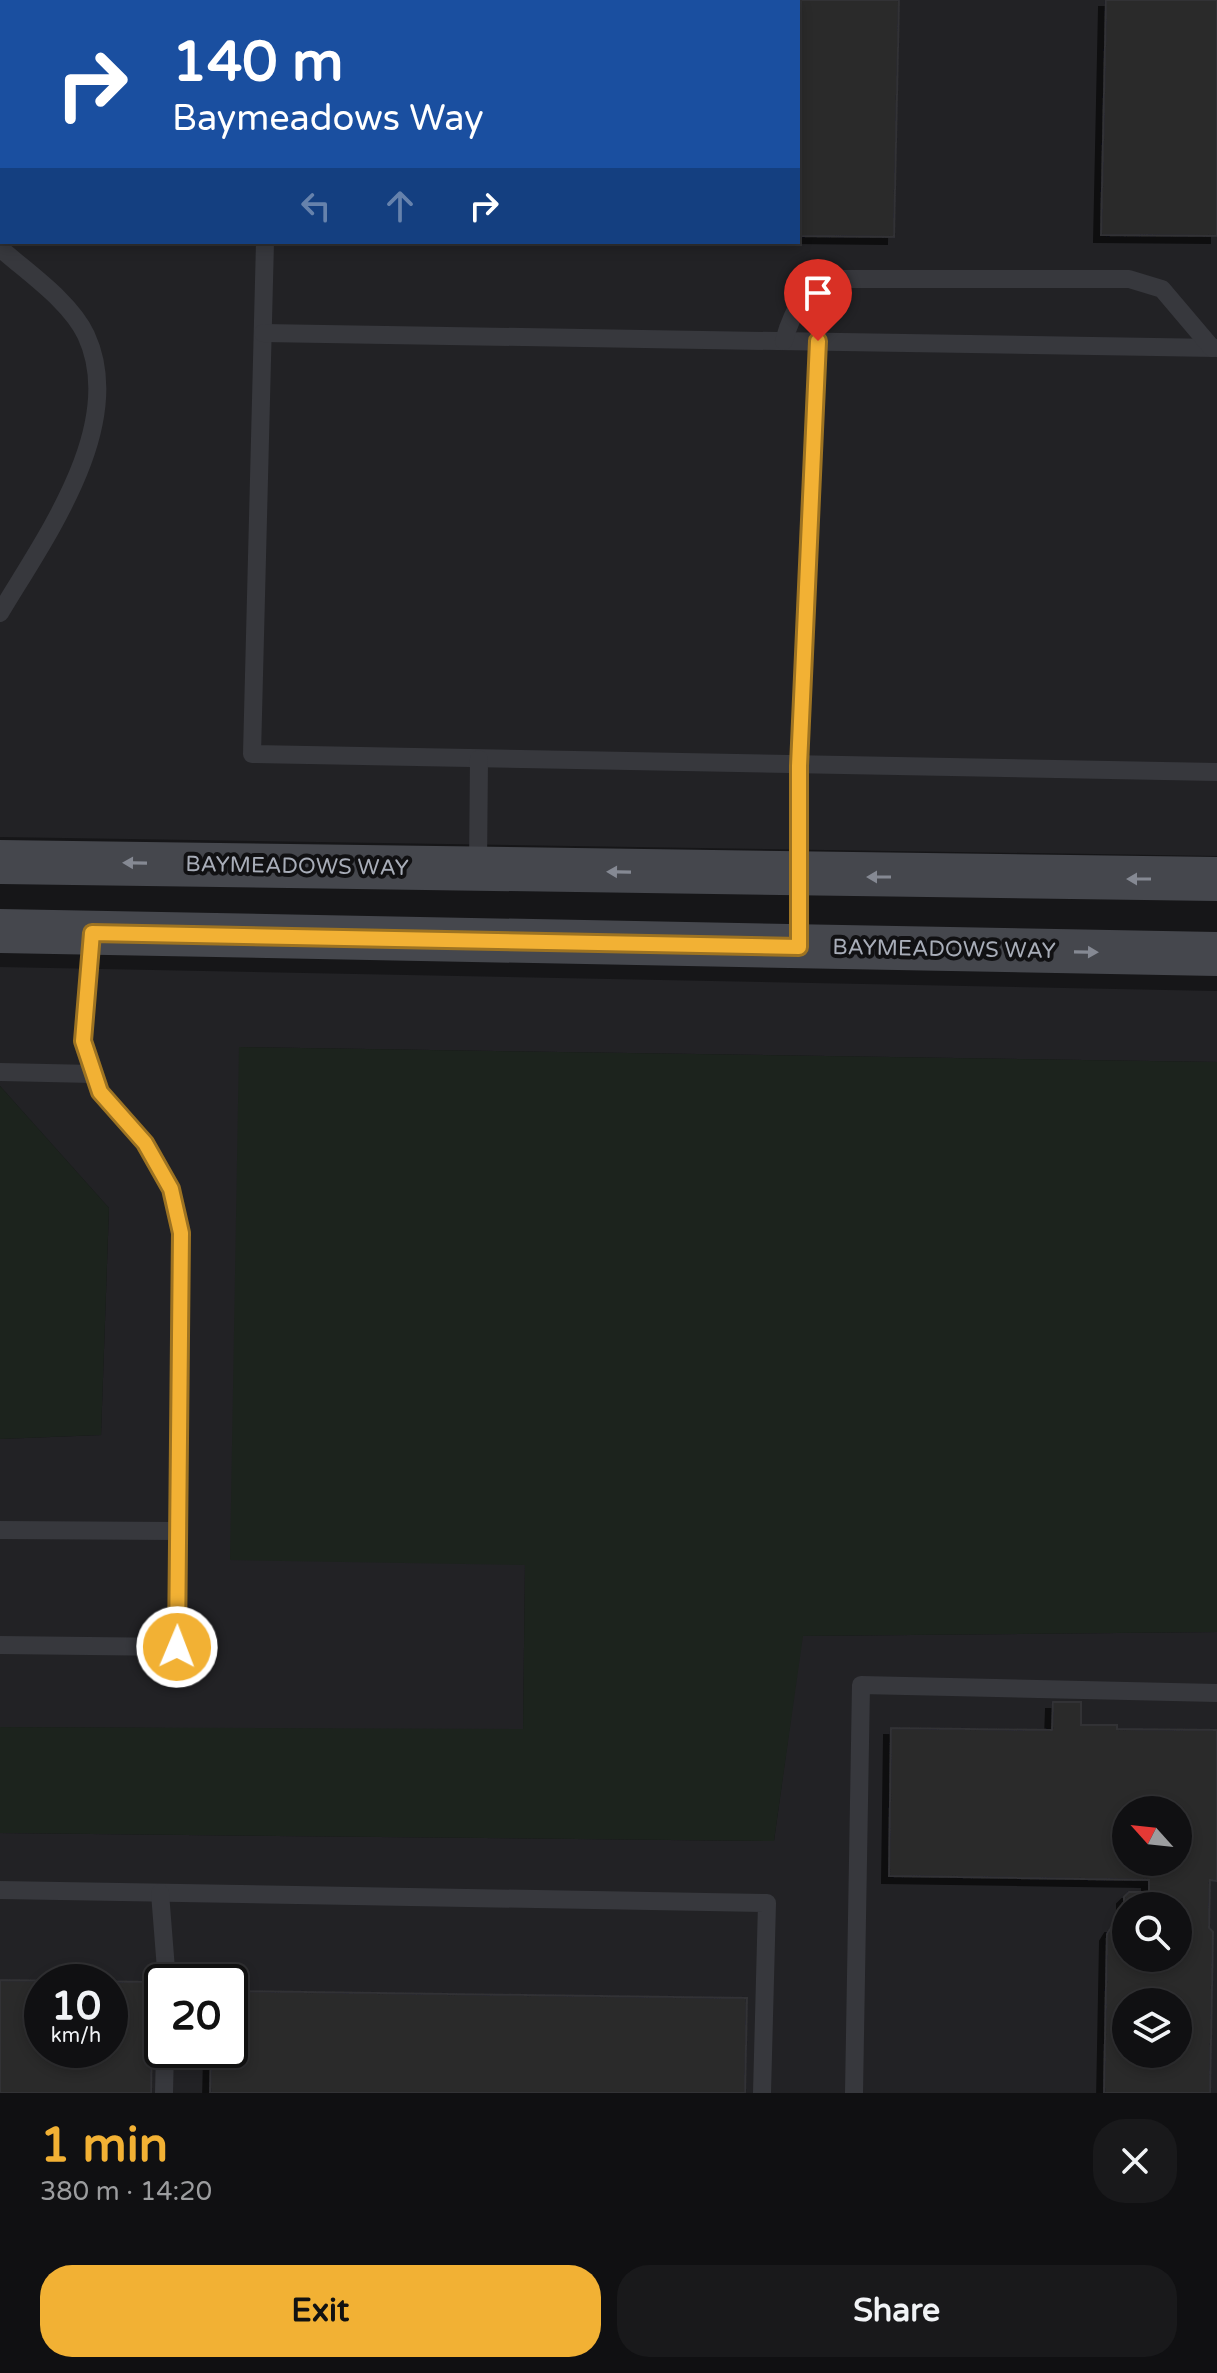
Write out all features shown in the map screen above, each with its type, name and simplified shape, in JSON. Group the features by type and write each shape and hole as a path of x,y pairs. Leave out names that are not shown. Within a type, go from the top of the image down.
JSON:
{"street":[{"name":"BAYMEADOWS WAY","path":"0,862 799,876 1217,879"},
{"name":"BAYMEADOWS WAY","path":"0,931 1217,954"}],"lane":[{"path":"265,244 252,754 1217,772"},
{"path":"0,248 69,311 86,334 97,381 90,443 77,479 0,613"},
{"path":"784,341 805,296 824,281 833,279 1129,279 1162,289 1214,348"},
{"path":"263,333 1214,348"},
{"path":"799,947 799,766 818,341"},
{"path":"478,868 479,759"},
{"path":"0,1645 177,1647 181,1233 171,1189 145,1143 100,1092 83,1041 92,933"},
{"path":"0,1072 94,1074"},
{"path":"0,1530 178,1531"},
{"path":"854,2093 861,1685 1217,1693"},
{"path":"0,1890 767,1903 762,2093"},
{"path":"160,1893 166,1964"},
{"path":"164,2093 165,2068"}],"shaded area":[{"path":"800,0 1217,0 1217,856 0,837 0,244 800,244"},
{"path":"0,967 1217,991 1217,1062 239,1047 525,1565 523,1730 0,1727 0,1439 101,1435 109,1208 0,1086"},
{"path":"239,1047 1217,1062 1217,1632 803,1636 774,1841 0,1833 0,1727 523,1729 525,1565 230,1560"},
{"path":"0,1086 109,1208 101,1435 0,1439"},
{"path":"1217,1632 1217,2093 0,2093 0,1833 774,1841 802,1636"}],"building":[{"path":"800,0 899,0 894,237 800,236"},
{"path":"1106,0 1217,0 1217,236 1101,235"},
{"path":"1053,1702 1081,1702 1081,1725 1117,1725 1117,1729 1217,1730 1217,1881 1210,1880 1209,1928 1213,1932 1210,2093 1104,2093 1107,1934 1112,1926 1112,1972 1192,1972 1192,1892 1149,1892 1149,1880 889,1876 891,1728 1052,1730"},
{"path":"0,1980 24,1980 24,2068 128,2068 128,1982 144,1982 144,2068 151,2068 151,2093 0,2093"},
{"path":"248,1991 747,1998 745,2093 210,2093 211,2068 248,2068"}],"route":[{"path":"177,1647 181,1233 171,1189 145,1143 100,1092 83,1041 92,933 799,947 799,766 818,341"}]}
